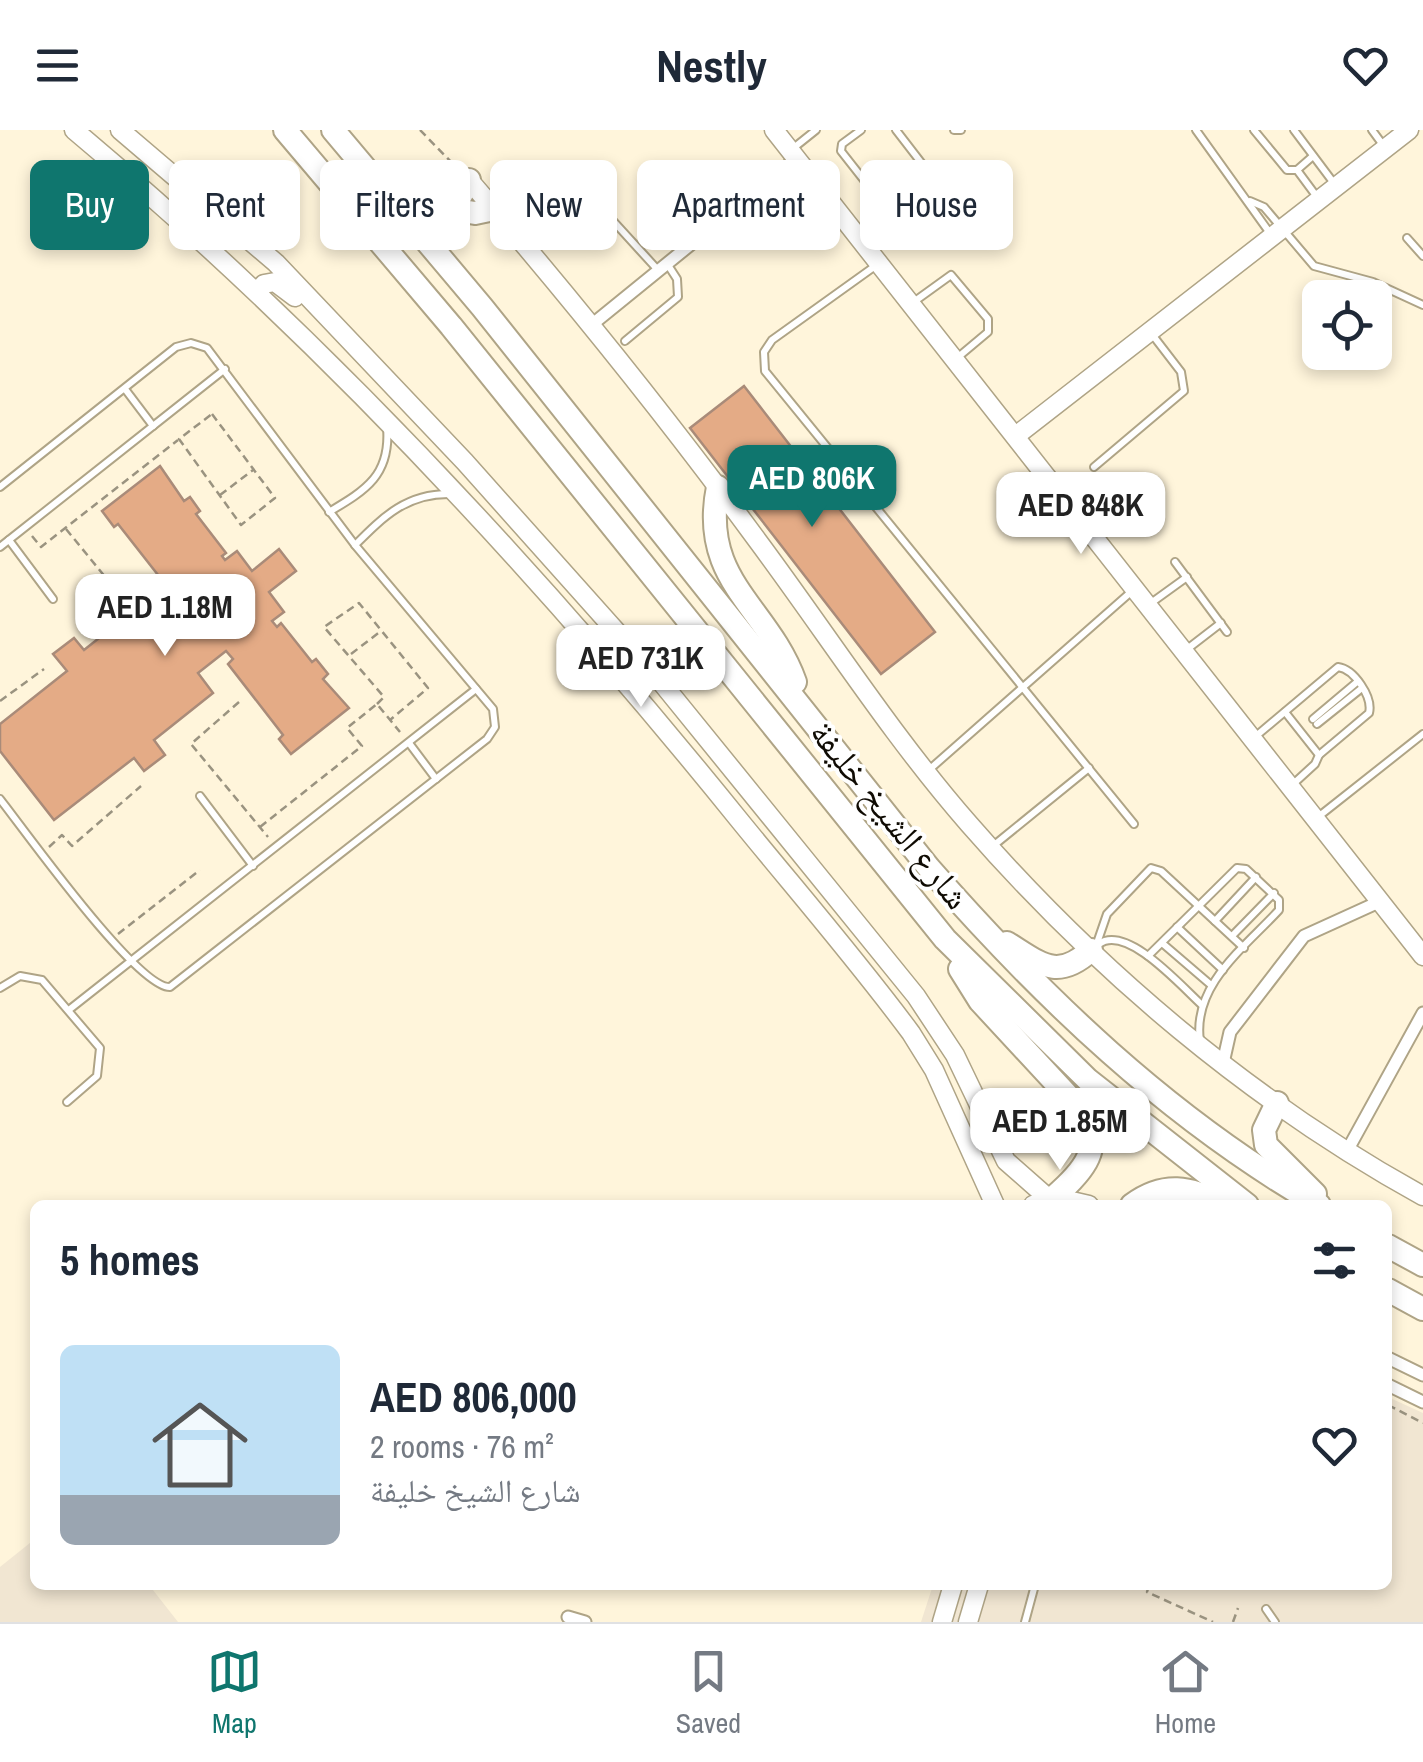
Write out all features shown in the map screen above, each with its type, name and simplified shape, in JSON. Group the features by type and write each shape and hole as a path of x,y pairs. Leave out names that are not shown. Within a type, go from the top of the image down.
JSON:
{"highway":[{"name":"شارع الشيخ خليفة","path":"286,130 451,326 945,939 1088,1080 1240,1200"},
{"name":"شارع الشيخ خليفة","path":"333,130 360,160"},
{"name":"شارع الشيخ خليفة","path":"436,250 672,549 798,700 928,868 982,929 1072,1021 1154,1090 1233,1152 1313,1200"},
{"path":"718,488 714,528 721,562 789,667 798,700"},
{"path":"982,929 1048,966 1073,964 1094,948"},
{"path":"945,939 974,994 1080,1109 1090,1127 1092,1148 1085,1168 1045,1200"},
{"path":"1278,1103 1264,1130 1266,1145 1308,1184 1318,1200"},
{"path":"1143,1200 1168,1188 1186,1188 1211,1200"},
{"path":"1392,1248 1423,1265"},
{"path":"1392,1292 1423,1308"}],"street":[{"path":"74,130 258,293 386,421 605,654 910,1033 934,1070 994,1200"},
{"path":"120,130 253,241 343,333 657,677 916,996 956,1055 1006,1160 1045,1200"},
{"path":"774,130 860,237"},
{"path":"1017,435 1409,130"},
{"path":"590,327 794,154"},
{"path":"470,181 490,204"},
{"path":"530,250 718,488 928,772 990,848 1202,1047 1347,1151 1423,1196"},
{"path":"870,250 1423,956"},
{"path":"258,293 269,282 280,284 343,333"},
{"path":"605,654 646,686 656,686 657,677"},
{"path":"1223,1063 1230,1032 1304,936 1381,902"},
{"path":"1347,1151 1423,1012"},
{"path":"1392,1360 1423,1375"},
{"path":"1392,1387 1423,1402"},
{"path":"942,1622 952,1590"},
{"path":"968,1622 978,1590"},
{"path":"568,1617 585,1622"}],"lane":[{"path":"794,154 816,130"},
{"path":"860,175 841,151 842,144 861,130"},
{"path":"896,130 919,160"},
{"path":"1196,130 1250,200 1254,214 1314,266 1373,282 1423,305"},
{"path":"1254,130 1283,168 1297,170 1320,200"},
{"path":"1294,130 1337,187"},
{"path":"1372,130 1386,148"},
{"path":"1297,170 1313,156"},
{"path":"617,223 677,279 678,297 625,341"},
{"path":"1407,238 1423,256"},
{"path":"880,262 772,340 764,352 765,371 1134,824"},
{"path":"912,304 947,276 967,292 991,325 956,358"},
{"path":"1094,467 1184,390 1181,372 1150,332"},
{"path":"0,487 183,344 206,348 328,512 495,715 492,734 177,985 156,986 128,960 0,799"},
{"path":"0,548 225,369"},
{"path":"125,389 152,426"},
{"path":"328,512 377,479 388,452 386,421"},
{"path":"354,545 388,513 411,500 455,494"},
{"path":"9,540 53,599"},
{"path":"1175,562 1227,632"},
{"path":"1148,605 1186,577"},
{"path":"928,772 1136,588"},
{"path":"1184,651 1221,624"},
{"path":"1253,739 1338,667 1347,668 1371,702 1370,712 1319,754 1315,764 1290,787"},
{"path":"1315,722 1359,685"},
{"path":"70,1009 476,689"},
{"path":"1285,712 1319,754"},
{"path":"1315,819 1423,734"},
{"path":"409,744 436,780"},
{"path":"990,848 1089,768"},
{"path":"200,796 253,866"},
{"path":"1148,956 1237,868 1246,868 1280,903 1279,910 1211,985 1202,1005 1202,1047"},
{"path":"1094,948 1107,914 1146,870 1161,870 1244,948"},
{"path":"1215,921 1256,877"},
{"path":"1232,936 1274,893"},
{"path":"1177,928 1223,970"},
{"path":"1094,948 1117,939 1148,956 1202,1005"},
{"path":"1162,943 1211,985"},
{"path":"0,988 12,978 35,977 47,983 100,1048 101,1062 92,1081 68,1102"},
{"path":"1024,1622 1034,1590"},
{"path":"1266,1609 1276,1622"}],"path":[{"path":"420,130 449,160"},
{"path":"25,528 42,546 179,439 212,414 276,498 241,525 179,439"},
{"path":"152,426 168,448"},
{"path":"220,495 254,470"},
{"path":"65,528 129,606 147,591"},
{"path":"260,828 362,746 347,728 384,698 324,626 359,603 428,688 390,720"},
{"path":"350,655 382,630"},
{"path":"0,701 44,669"},
{"path":"239,702 191,744 276,847"},
{"path":"377,704 409,744"},
{"path":"42,853 62,835 72,846 141,786"},
{"path":"111,939 200,870"},
{"path":"1392,1407 1423,1423"},
{"path":"1148,1590 1213,1622"},
{"path":"1233,1622 1238,1608"},
{"path":"1186,1622 1189,1611"}],"shaded area":[{"path":"1392,1399 1423,1413 1423,1622 921,1622 931,1590 1392,1590"},
{"path":"30,1543 30,1590 153,1590 178,1622 0,1622 0,1567"}],"building":[{"path":"744,386 935,632 881,674 690,428"},
{"path":"160,466 184,501 190,497 200,511 196,514 226,553 222,556 225,560 237,551 252,571 279,549 296,571 269,592 284,612 272,621 277,627 281,623 312,662 316,659 328,674 323,679 349,708 291,754 279,739 283,735 228,664 233,659 226,651 198,673 213,693 154,740 165,755 144,771 134,758 54,820 0,751 0,724 67,671 53,654 74,638 84,650 142,604 156,622 186,599 179,590 173,594 118,524 114,527 102,511"}]}
